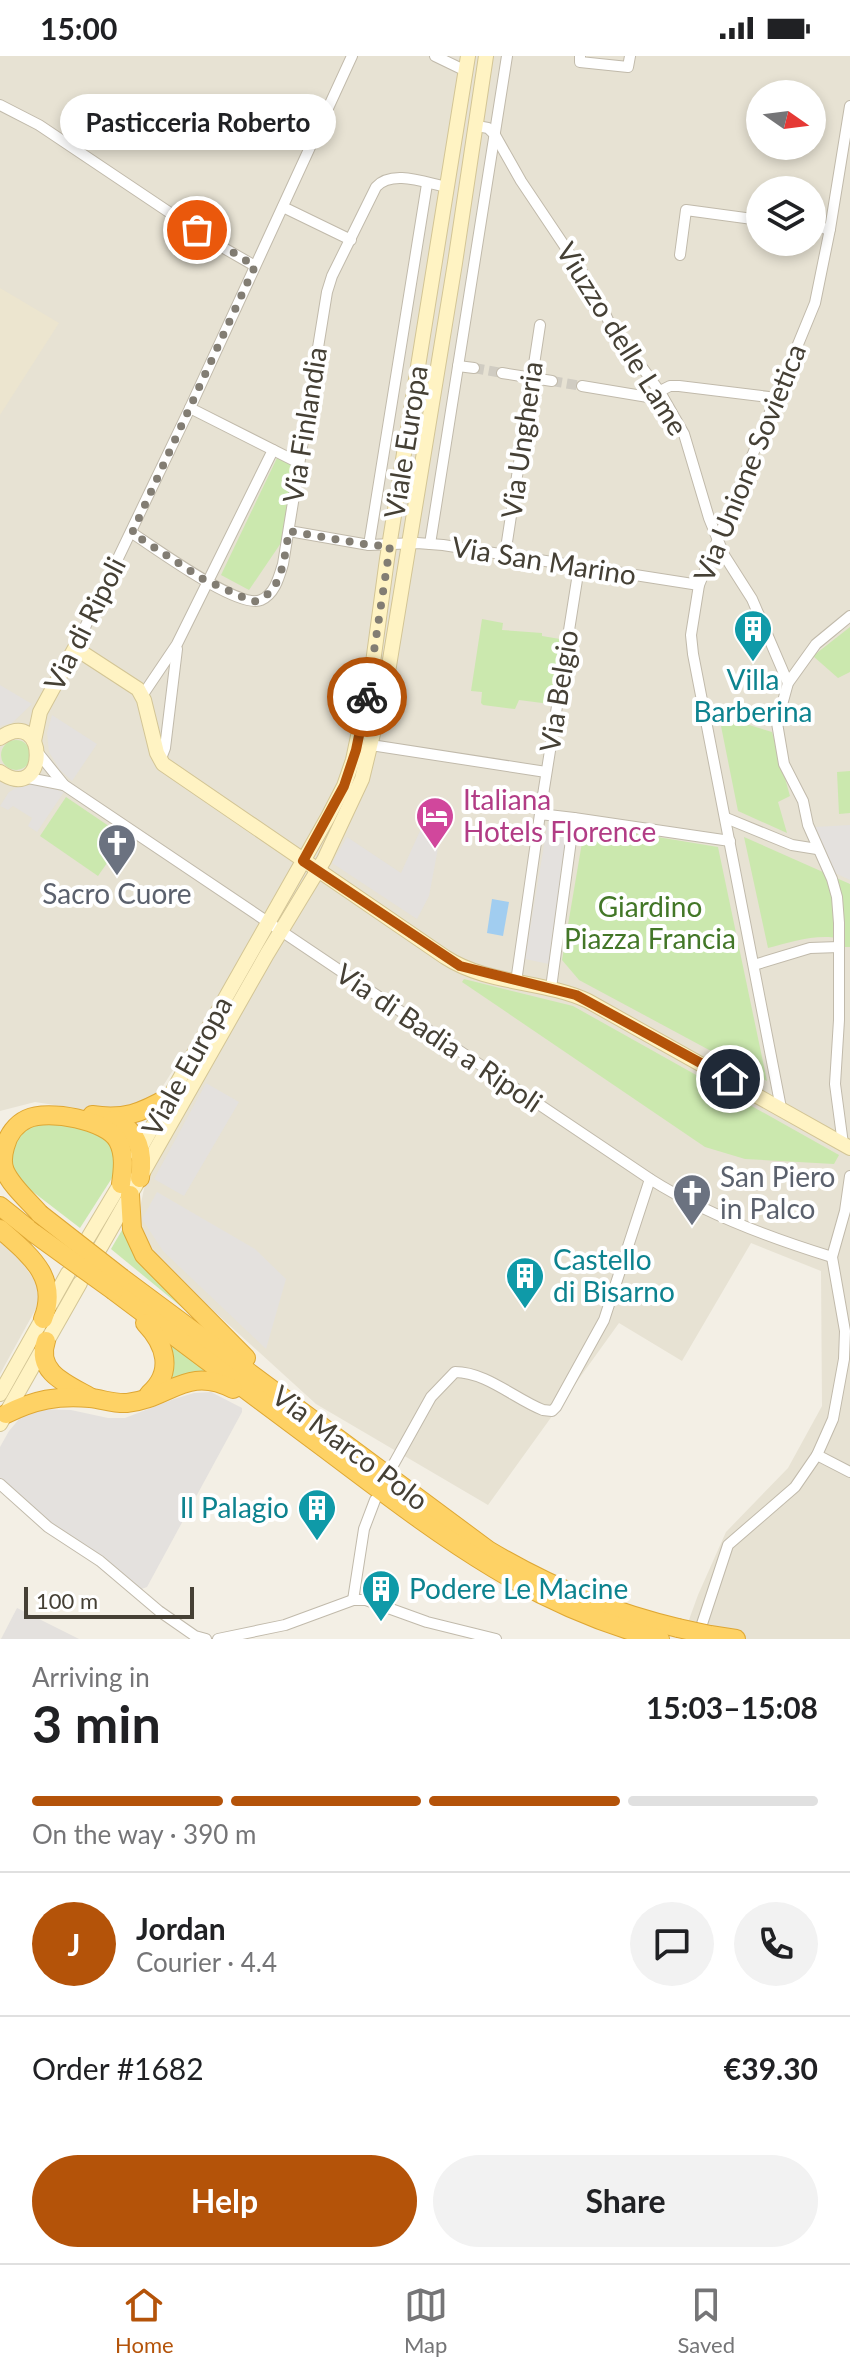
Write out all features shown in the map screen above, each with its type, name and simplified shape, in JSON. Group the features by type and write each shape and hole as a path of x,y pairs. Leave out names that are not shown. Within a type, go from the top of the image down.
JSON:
{"highway":[{"path":"115,1119 169,1097"},
{"path":"0,1133 19,1115 40,1107 115,1119 133,1131 140,1149 140,1178"},
{"path":"40,1214 10,1180 3,1165 4,1148 10,1134 28,1118 62,1116 107,1128 117,1139 122,1153 132,1229 144,1255 284,1408"},
{"name":"Via Marco Polo","path":"0,1185 40,1214 118,1285"},
{"name":"Via Marco Polo","path":"0,1206 35,1234 118,1285 284,1408 514,1566 588,1601 642,1620 736,1639"},
{"path":"0,1229 32,1259 43,1276 49,1297 43,1319"},
{"path":"118,1285 155,1333 164,1353 163,1377 155,1389 140,1401"},
{"path":"46,1341 42,1354 49,1370 92,1398"},
{"path":"3,1419 42,1399 140,1401 187,1382 208,1379 284,1408"},
{"name":"Via Marco Polo","path":"284,1408 405,1508 503,1576 587,1616 660,1639"}],"main road":[{"name":"Viale Europa","path":"94,1243 126,1189 140,1149 169,1097 275,927 318,870 355,797 386,685 486,56"},
{"name":"Viale Europa","path":"126,1189 140,1178 275,927 303,861 344,786 356,750 372,670 467,64"},
{"path":"75,648 134,686 142,696 160,761 460,966 576,995 846,1146"},
{"name":"Via di Ripoli","path":"36,747 40,712 75,648"},
{"name":"Via di Ripoli","path":"5,734 40,712"},
{"path":"1,777 23,777 35,768 36,747 27,735 5,734"},
{"path":"0,1394 43,1319 74,1278 46,1341 3,1419"}],"street":[{"name":"Via di Ripoli","path":"75,648 132,533 352,56"},
{"path":"435,56 467,64"},
{"name":"Viale Europa","path":"430,544 507,56"},
{"path":"580,56 580,62 628,67 630,56"},
{"name":"Via Unione Sovietica","path":"781,1108 692,648 699,585 815,303 850,106"},
{"path":"1,107 39,125 215,243 255,266"},
{"path":"477,126 488,128 495,135"},
{"name":"Viuzzo delle Lame","path":"495,135 521,181 594,290 609,322 660,392 684,434 709,518 724,555 752,599 788,683"},
{"name":"Via Finlandia","path":"132,533 209,583 249,602 264,599 272,591 279,578 289,531 332,276 382,180 395,177 427,184"},
{"path":"427,184 447,187"},
{"name":"Viale Europa","path":"369,545 427,184"},
{"path":"283,207 351,240"},
{"path":"680,255 686,210 746,218"},
{"path":"826,229 830,229"},
{"name":"Via Ungheria","path":"505,555 540,325"},
{"path":"458,366 474,368"},
{"path":"502,373 552,381"},
{"path":"582,386 648,397 670,386 679,386 777,398"},
{"path":"190,408 299,463"},
{"path":"142,696 177,644 273,450"},
{"name":"Via San Marino","path":"289,531 369,545 430,544 699,585"},
{"name":"Via Belgio","path":"516,982 579,567"},
{"path":"846,1146 835,1084 839,1020 839,909 835,888 817,849 803,801 784,764 777,723 788,683 816,644 850,616"},
{"path":"160,761 165,748 177,644"},
{"path":"371,745 546,772"},
{"name":"Via di Badia a Ripoli","path":"36,747 64,785 650,1179 680,1198 799,1247 832,1257"},
{"name":"Via di Badia a Ripoli","path":"23,777 64,785"},
{"path":"540,814 730,841"},
{"path":"551,988 574,818"},
{"path":"726,818 792,845 817,849"},
{"path":"754,965 799,951 839,947"},
{"path":"705,1631 728,1545 791,1491 817,1455 833,1419 844,1359 845,1331 832,1257 845,1211 850,1176"},
{"path":"392,1467 431,1397 455,1372 463,1372 492,1384 543,1410 552,1411 556,1407 604,1320 650,1179"},
{"path":"817,1455 850,1472"},
{"path":"0,1484 48,1527 100,1561 159,1611 195,1636 206,1639"},
{"path":"353,1600 364,1529 375,1500"},
{"path":"218,1639 285,1625 353,1600 366,1600 427,1622 496,1639"}],"shaded area":[{"path":"0,56 850,56 850,1639 682,1639 726,1532 788,1468 822,1406 821,1271 751,1243 682,1361 619,1323 488,1505 316,1404 150,1253 138,1233 147,1174 202,1077 177,1064 161,1089 145,1103 117,1111 35,1102 0,1111"},
{"path":"0,288 59,323 0,415"},
{"path":"0,685 32,704 12,723 0,726"},
{"path":"52,715 97,744 72,781 60,770 49,752 47,733"},
{"path":"37,784 64,792 37,832 28,826 32,818 13,806 8,810 0,806 9,792"},
{"path":"420,811 444,816 429,896 417,919 332,863 347,837 401,873 420,831"},
{"path":"548,821 569,824 549,964 525,959"},
{"path":"850,825 850,880 835,873 815,827"},
{"path":"206,1083 239,1102 184,1196 154,1179"},
{"path":"157,1192 255,1249 286,1279 266,1349 163,1251 142,1219"},
{"path":"0,1238 14,1251 44,1294 0,1374"},
{"path":"211,1392 242,1408 242,1412 147,1587 139,1590 56,1528 0,1479 0,1447 20,1418 34,1409 71,1410 108,1418 125,1418 174,1399"},
{"path":"17,1608 79,1639 1,1639"}],"green space":[{"path":"277,458 294,466 283,540 249,590 221,575"},
{"path":"482,619 503,623 502,630 542,633 542,636 560,639 550,704 519,700 515,709 483,705 482,692 471,691"},
{"path":"850,627 850,672 838,678 813,656"},
{"path":"719,716 772,732 790,796 778,802 787,833 738,811"},
{"path":"16,740 27,744 31,755 27,766 16,770 5,766 1,755 5,744"},
{"path":"850,771 850,813 839,814 837,772"},
{"path":"66,797 125,837 98,876 40,836"},
{"name":"Giardino Piazza Francia","path":"585,825 718,847 767,1081 579,980 562,960"},
{"path":"744,837 850,884 850,947 842,947 842,939 823,937 768,948"},
{"path":"464,979 573,1006 839,1155 834,1164 745,1159 705,1147 462,982"},
{"path":"28,1122 95,1128 112,1144 115,1166 112,1178 80,1228 15,1178 11,1170 11,1148"},
{"path":"125,1225 195,1318 111,1249"},
{"path":"170,1343 211,1373 166,1384"}],"water":[{"path":"492,899 509,902 503,936 487,933"}],"tunnel":[{"path":"474,368 502,373"},
{"path":"552,381 582,386"}],"way so far":[{"path":"197,230 255,266 132,533 203,579 245,601 253,602 267,596 276,585 289,531 390,546 367,697"}],"place":[{"name":"Pasticceria Roberto","path":"197,230"},
{"name":"Villa Barberina","path":"753,663"},
{"name":"Italiana Hotels Florence","path":"435,850"},
{"name":"Sacro Cuore","path":"117,877"},
{"name":"San Piero in Palco","path":"692,1227"},
{"name":"Castello di Bisarno","path":"525,1310"},
{"name":"Il Palagio","path":"317,1542"},
{"name":"Podere Le Macine","path":"381,1623"}],"route":[{"path":"367,697 356,750 344,786 303,861 460,966 478,973 576,995 730,1079"}]}
